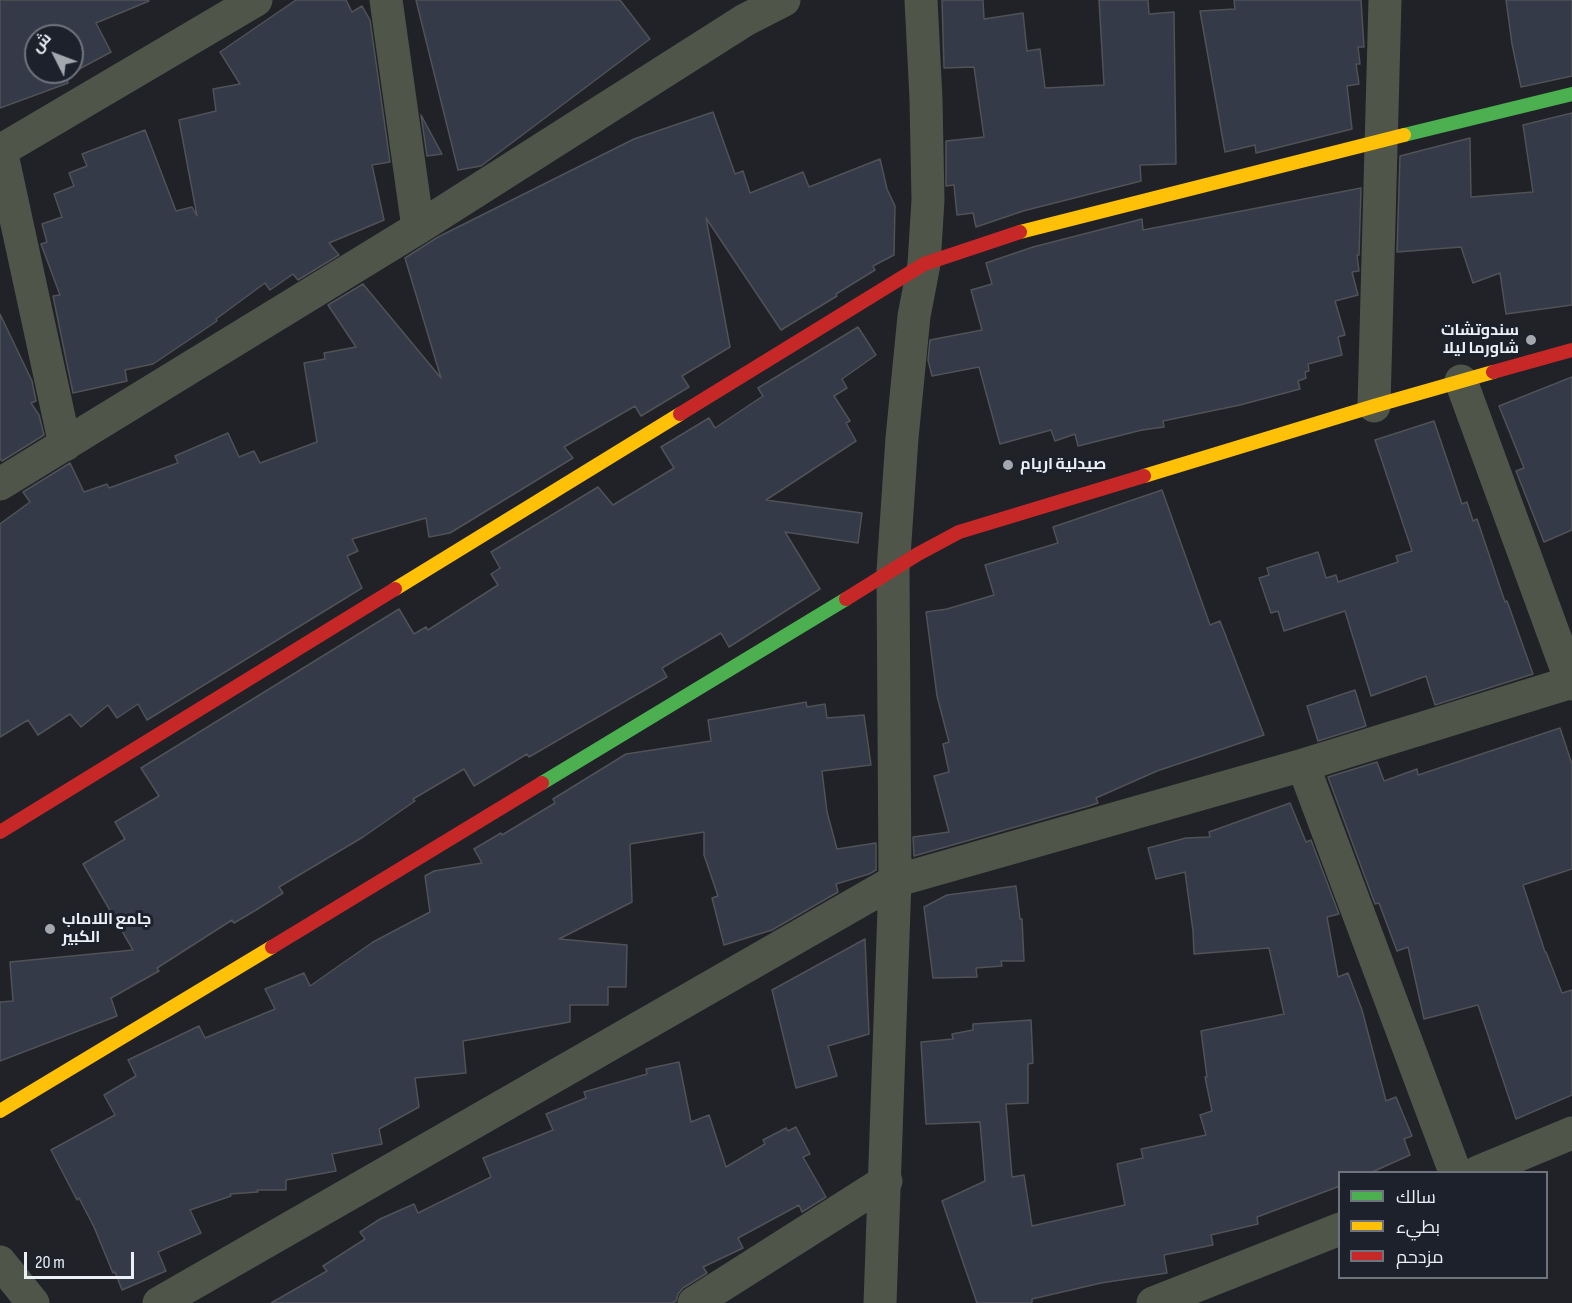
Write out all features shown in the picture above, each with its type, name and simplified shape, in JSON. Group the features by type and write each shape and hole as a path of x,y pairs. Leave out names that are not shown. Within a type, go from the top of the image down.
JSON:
{"street":[{"path":"66,445 0,150 256,0"},
{"path":"386,0 418,228"},
{"path":"0,484 418,228 745,10 784,0"},
{"path":"880,1303 895,881 893,571 903,427 914,316 924,264 928,200 921,0"},
{"path":"1374,406 1385,0"},
{"path":"0,832 924,264 1028,229 1572,94"},
{"path":"0,1110 918,554 968,529 1374,406 1572,350"},
{"path":"159,1303 895,881 1303,765 1572,682 1461,381"},
{"path":"1303,765 1454,1171"},
{"path":"1483,1171 1572,1133"},
{"path":"693,1303 886,1181"},
{"path":"1153,1303 1338,1229"},
{"path":"0,1263 33,1303"}],"building":[{"path":"0,0 148,0 96,23 111,52 84,66 84,24 24,24 24,84 65,84 0,108"},
{"path":"296,0 346,0 352,12 362,6 370,20 390,162 372,165 384,220 329,243 339,255 298,280 293,274 270,290 265,283 216,319 217,321 153,364 125,370 127,381 73,393 53,296 60,295 41,244 47,242 42,224 62,217 54,194 74,186 69,173 87,166 82,154 145,130 176,211 192,207 197,216 179,120 216,111 213,89 240,84 220,52"},
{"path":"416,0 620,0 650,39 481,166 458,170"},
{"path":"942,0 983,0 984,19 1023,13 1027,51 1040,49 1045,88 1104,85 1099,0 1148,0 1149,14 1174,12 1176,164 1140,165 1141,181 1023,211 976,227 973,213 957,215 954,185 946,186 946,141 984,137 974,67 944,68"},
{"path":"1234,0 1361,0 1364,47 1358,47 1360,64 1356,64 1359,84 1347,86 1352,129 1256,153 1255,145 1225,152 1200,11 1235,9"},
{"path":"1506,0 1572,0 1572,76 1521,87"},
{"path":"713,112 735,174 743,171 750,193 803,172 809,187 880,159 887,189 895,206 894,255 873,266 875,270 836,294 837,296 781,330 706,218 730,347 682,376 689,387 641,416 635,406 564,447 573,458 450,533 429,537 426,518 352,539 358,551 347,556 362,588 147,720 138,704 117,718 108,705 81,727 70,714 38,735 28,720 0,737 0,524 30,502 23,492 70,463 84,492 107,484 109,488 178,463 175,456 228,433 239,457 254,451 260,463 317,442 304,363 325,359 324,353 356,347 328,305 363,284 441,378 405,258 438,237 634,139"},
{"path":"1572,113 1572,305 1506,314 1500,273 1473,283 1461,247 1397,252 1400,156 1470,138 1471,197 1533,192 1523,125"},
{"path":"421,115 442,154 427,156"},
{"path":"1361,188 1359,255 1357,255 1359,271 1352,272 1358,295 1335,301 1345,335 1338,337 1342,355 1308,364 1309,371 1305,372 1306,378 1298,381 1300,389 1240,405 1163,421 1164,427 1142,430 1078,446 1075,434 1055,441 1051,430 1000,444 979,367 932,376 928,360 930,340 982,330 971,290 992,284 986,263 1033,247 1142,219 1143,230"},
{"path":"0,314 32,381 36,401 31,403 39,415 44,435 2,461 0,459"},
{"path":"858,327 876,355 842,379 847,388 834,396 850,421 846,423 856,441 766,500 862,513 858,543 785,532 820,589 729,647 721,633 662,668 667,677 529,757 527,754 474,786 464,769 413,799 415,801 363,837 279,887 283,893 234,923 232,920 157,968 159,971 111,998 117,1016 0,1061 0,1002 13,1001 10,962 133,950 83,864 125,839 115,822 159,796 141,768 399,609 414,634 426,627 428,630 498,585 491,574 500,568 491,552 598,487 613,505 674,468 661,447 709,418 715,428 763,396 758,388"},
{"path":"1572,377 1572,530 1544,542 1516,471 1524,468 1499,406"},
{"path":"1434,421 1462,504 1467,502 1473,521 1477,519 1505,602 1507,601 1533,674 1435,705 1426,676 1371,696 1345,611 1284,631 1278,611 1271,613 1259,578 1269,575 1267,568 1318,552 1326,578 1336,575 1338,582 1398,562 1396,556 1412,551 1375,440"},
{"path":"1162,490 1210,625 1220,621 1264,735 1157,771 1096,798 1098,803 914,856 913,837 949,832 934,776 949,772 943,744 949,742 937,696 926,612 947,609 994,595 985,565 1058,543 1053,527"},
{"path":"1355,690 1366,726 1318,741 1307,706"},
{"path":"806,702 807,707 825,704 827,718 864,715 871,765 822,771 827,812 837,849 876,843 876,870 836,884 838,892 772,930 724,945 712,898 718,896 704,855 704,832 630,844 632,902 559,939 627,945 626,987 608,987 608,1005 570,1005 570,1022 463,1041 466,1073 415,1078 419,1107 379,1129 382,1144 332,1154 336,1171 286,1180 286,1190 257,1190 258,1192 230,1194 231,1196 190,1210 201,1233 158,1252 166,1271 122,1290 94,1227 51,1150 115,1115 104,1095 136,1076 128,1060 199,1026 205,1038 275,1009 265,989 304,973 310,986 373,942 430,912 425,876 434,871 482,863 474,849 555,803 553,799 626,754 711,741 708,720"},
{"path":"1560,728 1572,764 1572,869 1523,885 1545,952 1562,993 1572,990 1572,1095 1516,1119 1478,1005 1424,1019 1408,947 1397,951 1379,903 1375,904 1328,777 1377,762 1384,781 1417,769 1418,775"},
{"path":"1290,803 1306,842 1311,840 1339,914 1327,917 1338,977 1348,973 1362,1010 1386,1101 1396,1097 1412,1136 1404,1139 1410,1155 1374,1171 1338,1171 1338,1187 1257,1217 1258,1224 1211,1235 1213,1245 1164,1255 1167,1273 1101,1283 1032,1299 1032,1303 977,1303 942,1201 985,1181 980,1122 926,1124 921,1042 953,1039 952,1034 973,1030 973,1024 1031,1020 1033,1063 1028,1064 1028,1103 1006,1104 1012,1177 1024,1175 1032,1226 1125,1205 1117,1164 1143,1158 1141,1149 1206,1135 1200,1115 1212,1111 1205,1077 1207,1077 1201,1031 1284,1014 1269,948 1194,954 1185,872 1156,879 1148,848 1186,838 1210,837 1209,832"},
{"path":"1016,886 1020,919 1022,919 1024,961 1001,961 1002,966 976,968 977,977 933,978 924,907 947,895"},
{"path":"865,939 869,1034 828,1046 837,1076 796,1088 772,990"},
{"path":"679,1062 691,1122 709,1115 726,1167 765,1144 763,1140 786,1128 788,1131 796,1127 810,1154 803,1157 826,1197 802,1212 799,1205 738,1238 743,1248 703,1267 707,1273 683,1288 676,1301 672,1303 271,1303 327,1271 323,1266 365,1239 360,1232 380,1219 414,1204 418,1213 491,1177 483,1158 553,1130 546,1114 586,1098 584,1092 647,1074 646,1069"}],"traffic: fast":[{"path":"1404,135 1572,94"},
{"path":"542,783 846,599"}],"traffic: slow":[{"path":"1020,232 1404,135"},
{"path":"1144,476 1493,372"},
{"path":"395,589 680,414"},
{"path":"0,1111 272,947"}],"traffic: jam":[{"path":"680,414 924,264 1020,232"},
{"path":"1493,372 1572,350"},
{"path":"846,599 918,554 959,532 1144,476"},
{"path":"0,832 395,589"},
{"path":"272,947 542,783"}],"place":[{"name":"سندوتشات شاورما ليلا","path":"1531,340"},
{"name":"صيدلية اريام","path":"1008,465"},
{"name":"جامع اللاماب الكبير","path":"50,929"}]}
